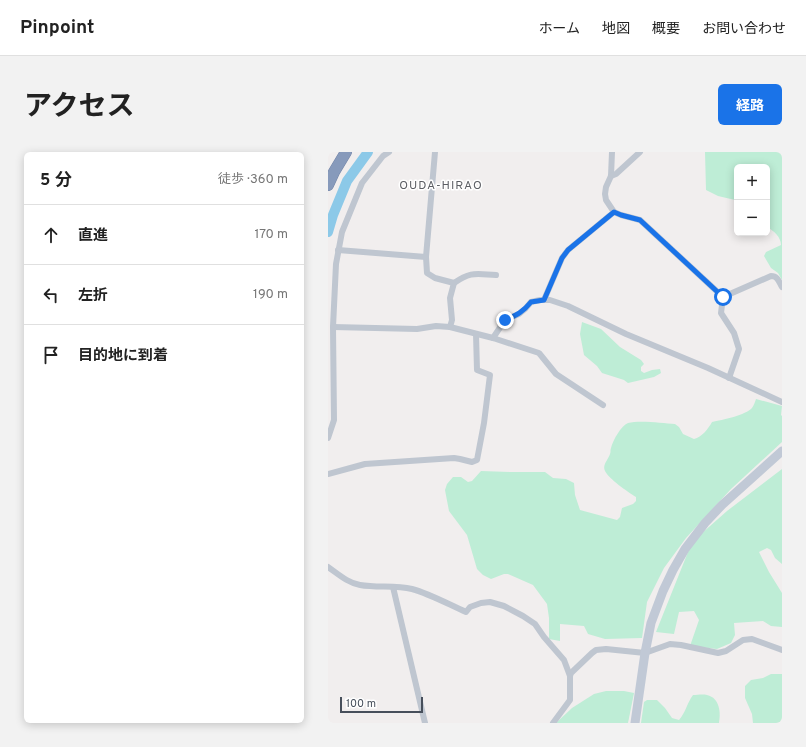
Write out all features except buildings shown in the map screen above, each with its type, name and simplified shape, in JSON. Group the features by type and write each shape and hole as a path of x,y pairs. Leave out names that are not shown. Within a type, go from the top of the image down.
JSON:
{"highway":[{"path":"328,185 346,152"}],"street":[{"path":"328,438 334,420 333,327 338,250 342,232 362,183 383,156 389,152"},
{"path":"435,152 426,257 427,273 435,278 454,283"},
{"path":"612,152 611,176 606,187 606,200 614,212 640,220 723,297"},
{"path":"611,176 616,174 640,152"},
{"path":"544,300 562,258 568,250 614,212"},
{"path":"338,250 426,257"},
{"path":"450,327 452,320 450,298 454,283 473,273 496,275"},
{"path":"723,297 771,276 777,278 782,287"},
{"path":"723,297 720,313 734,333 739,349 729,378"},
{"path":"493,338 505,320 519,314 531,302 550,300 562,303 626,334 782,402"},
{"path":"333,327 417,329 436,326 450,327 493,338 539,353 556,374 603,405"},
{"path":"328,474 365,464 454,458 472,462 477,460 490,375 477,370 476,334"},
{"path":"635,723 650,623 673,570 685,549 705,523 722,505 782,451"},
{"path":"328,567 349,581 359,585 393,586 411,589 466,612 470,607 481,603 490,602 504,606 524,616 535,624 564,660 570,676 570,700 553,723"},
{"path":"393,586 425,723"},
{"path":"570,676 575,669 596,650 606,649 645,652 670,644 718,653 726,651 743,640 752,638 782,650"}],"green space":[{"path":"705,152 782,152 782,280 778,273 771,268 764,256 766,252 781,245 777,234 770,229 770,164 734,164 734,200 718,196 706,190"},
{"path":"582,322 601,329 620,347 641,360 644,364 641,367 641,371 644,373 660,369 661,373 654,377 628,383 624,380 602,373 597,366 584,355 580,334"},
{"path":"756,399 782,406 782,442 731,489 686,538 664,568 647,602 642,638 605,639 588,634 584,626 560,624 560,641 549,639 547,604 533,585 508,574 491,579 483,575 477,569 467,535 449,511 445,490 447,484 453,477 461,477 468,482 472,481 481,471 545,472 553,478 566,479 574,483 575,495 580,510 617,520 620,517 622,508 633,504 636,501 636,497 610,478 604,467 614,441 620,430 625,425 628,423 638,422 675,424 679,427 683,434 694,439 700,436 712,422 734,417 749,411 753,407"},
{"path":"782,469 782,564 775,558 771,550 767,548 759,552 782,593 782,627 771,626 763,621 734,623 735,635 731,643 717,649 690,646 699,620 694,611 679,612 674,634 656,632 692,542 727,511"},
{"path":"771,674 782,674 782,723 753,723 752,714 745,698 745,686 751,680 763,678"},
{"path":"606,691 624,691 634,693 628,723 556,723 572,708 594,694"},
{"path":"693,695 707,695 715,699 720,711 719,723 641,723 644,702 647,700 657,700 672,718 679,720"}],"waterway":[{"path":"328,232 333,215 347,181 368,152"}],"district":[{"name":"OUDA-HIRAO","path":"441,185"}],"route":[{"path":"505,320 519,314 531,302 544,300 562,258 568,250 614,212 640,220 723,297"}]}
